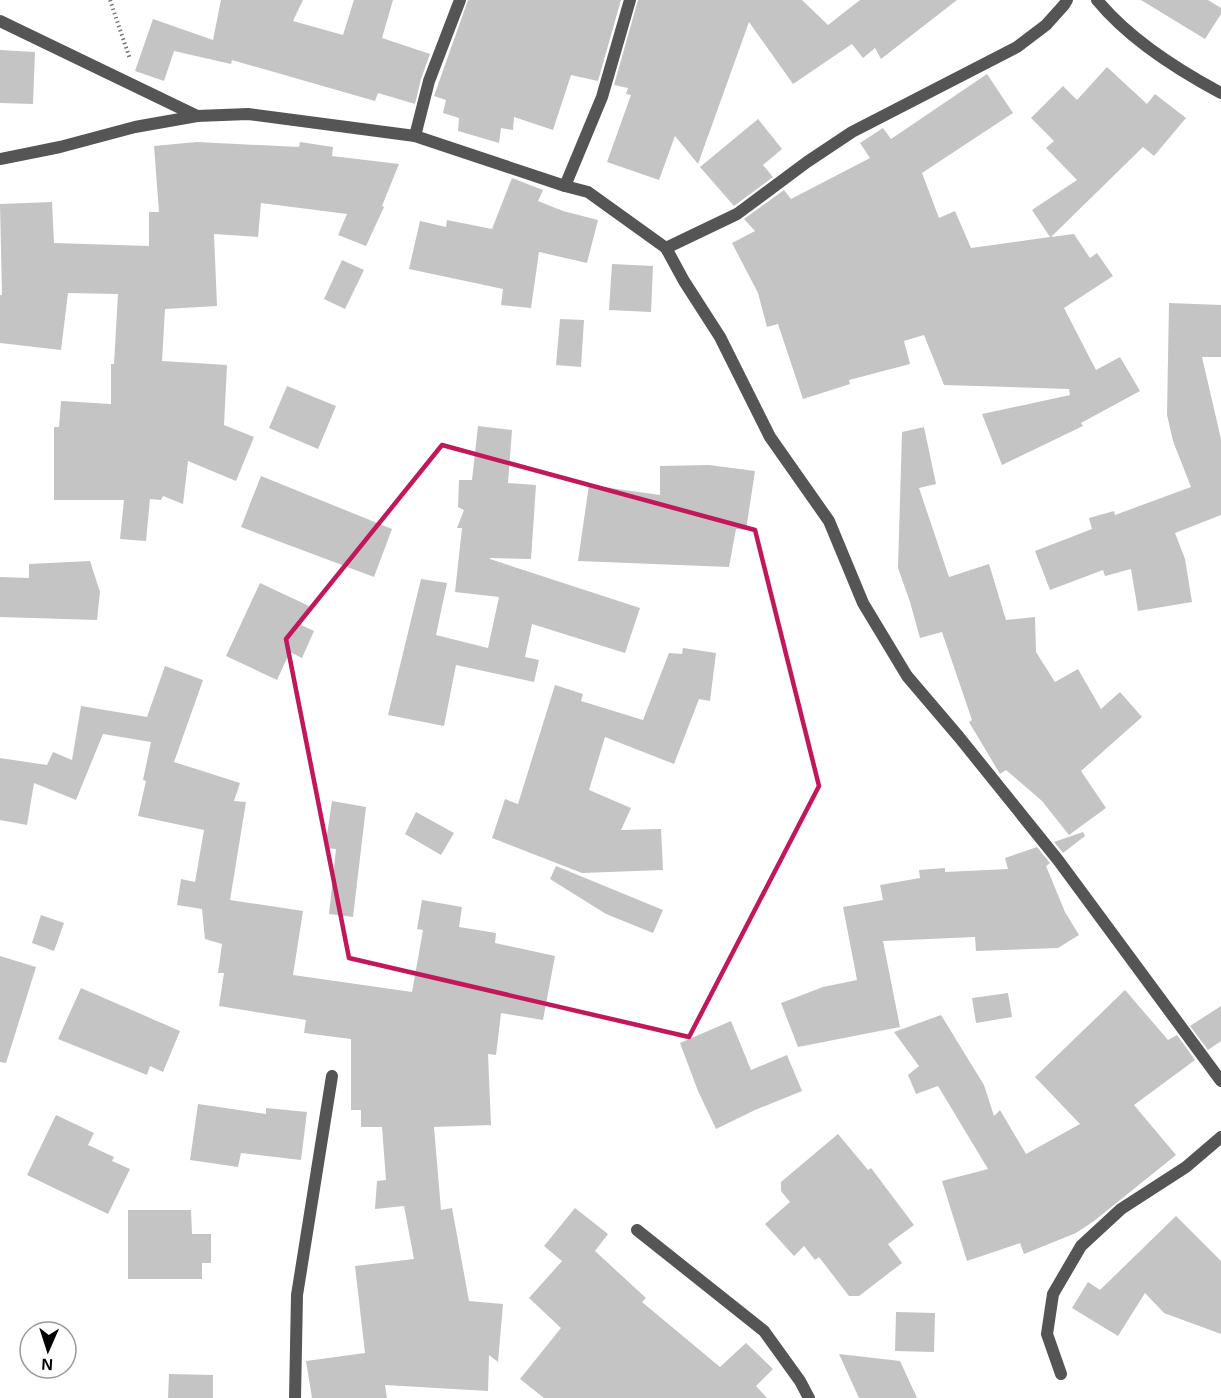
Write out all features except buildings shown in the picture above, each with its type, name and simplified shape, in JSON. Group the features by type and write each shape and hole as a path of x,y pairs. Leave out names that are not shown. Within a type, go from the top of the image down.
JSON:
{"street":[{"path":"415,136 429,81 460,0"},
{"path":"565,186 602,97 630,0"},
{"path":"666,248 737,214 852,132 1017,47 1046,25 1067,0"},
{"path":"1097,0 1136,39 1198,81 1221,93"},
{"path":"0,21 197,116"},
{"path":"0,159 60,147 135,127 197,116 248,114 415,136 588,192 666,248 720,337 770,436 829,521 863,603 907,676 1058,860 1221,1082"},
{"path":"295,1398 297,1295 332,1076"},
{"path":"1061,1374 1047,1334 1053,1294 1081,1246 1121,1209 1186,1167 1221,1137"},
{"path":"637,1230 764,1332 800,1381 809,1398"}],"path":[{"path":"110,0 142,90"}],"highlighted area":[{"path":"442,445 755,530 819,786 689,1037 349,958 286,639"}]}
